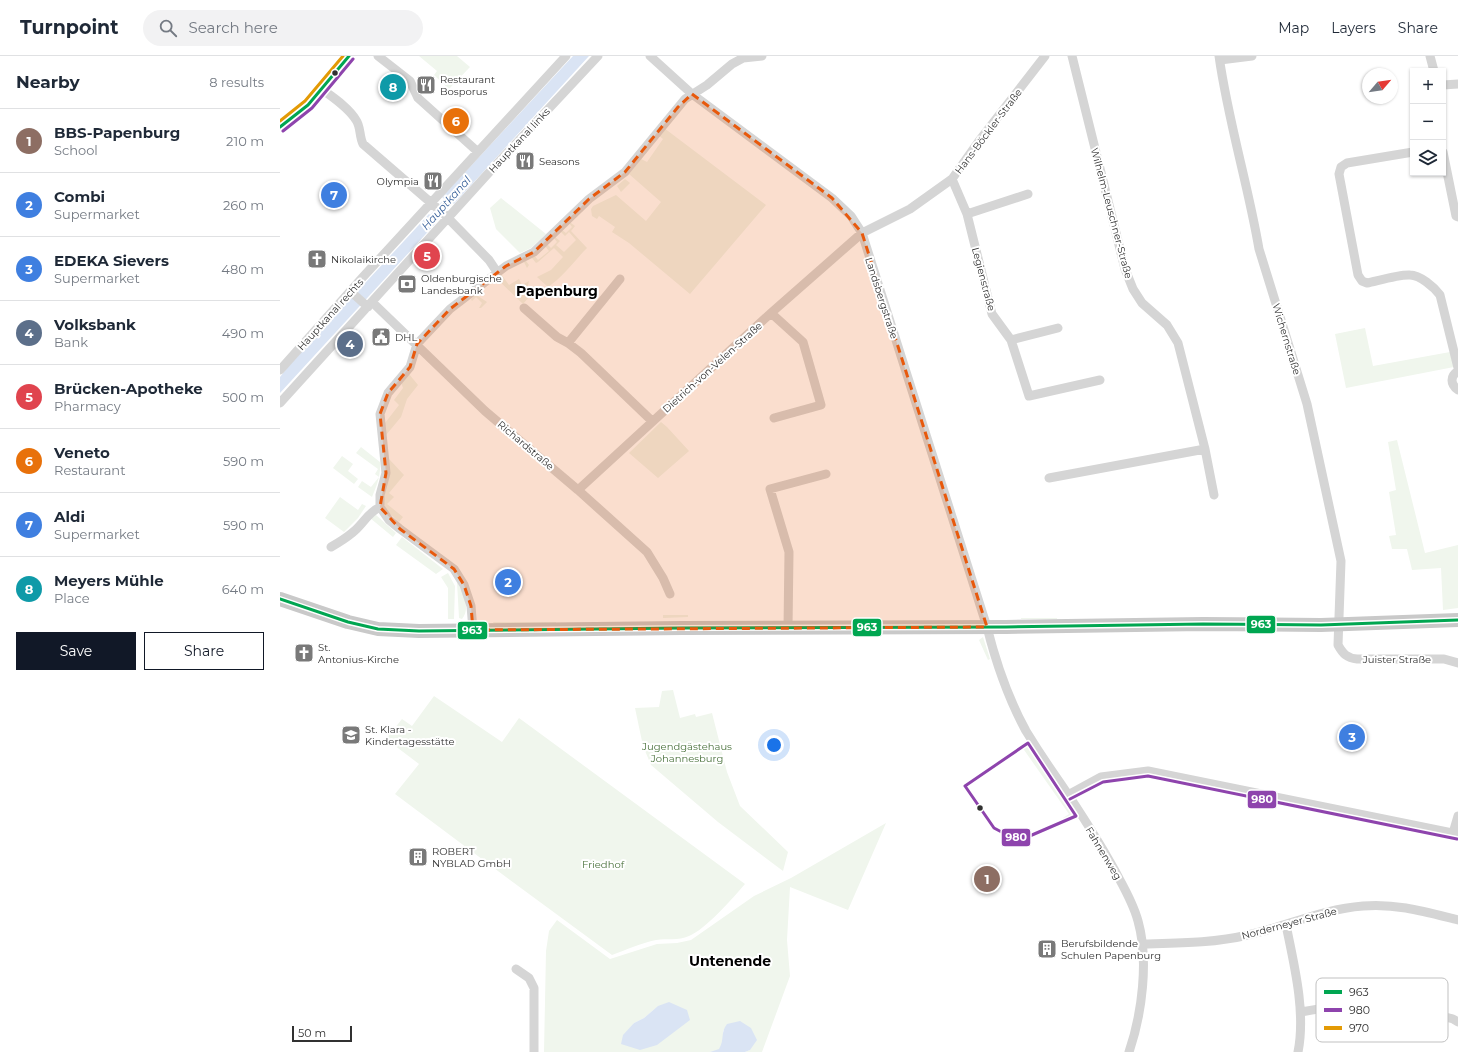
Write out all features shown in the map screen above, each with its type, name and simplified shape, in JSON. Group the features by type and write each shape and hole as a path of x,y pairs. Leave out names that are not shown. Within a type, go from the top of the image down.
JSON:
{"main road":[{"path":"280,599 348,622 378,629 419,631 1339,624 1456,619"}],"street":[{"path":"280,126 308,105 323,90 349,56"},
{"path":"378,56 410,81 418,98 478,152"},
{"name":"Hauptkanal rechts","path":"280,370 433,204 478,152 566,56"},
{"name":"Hauptkanal links","path":"280,403 446,216 598,56"},
{"name":"Landsbergstraße","path":"650,56 692,94 832,198 851,216 862,232 986,627"},
{"path":"473,630 471,606 467,592 454,569 389,520 380,507 380,495 386,473 380,414 388,393 410,368 417,344 450,308 506,266 534,252 589,199 625,172 685,99 707,85 732,64 743,58 762,56"},
{"name":"Hans-Böckler-Straße","path":"862,232 910,208 952,179 980,139 1045,56"},
{"name":"Wilhelm-Leuschner-Straße","path":"1072,56 1125,268 1133,289 1142,303 1167,325 1178,343 1205,448 1214,495"},
{"path":"1219,58 1252,56"},
{"path":"1430,56 1433,68"},
{"name":"Wichernstraße","path":"1219,58 1258,249 1307,404 1340,561 1339,624"},
{"path":"1446,85 1458,84"},
{"path":"323,90 349,111 356,120 363,144 446,216 489,260 497,272"},
{"path":"1410,152 1347,163 1340,167 1340,182 1358,275 1362,281 1366,283 1410,275 1417,277 1436,289 1440,295 1458,369 1452,378 1453,385 1458,390"},
{"path":"1446,167 1456,216 1458,217"},
{"name":"Legienstraße","path":"952,179 967,214 992,314 1010,340 1029,396 1100,380"},
{"path":"967,214 1028,194"},
{"name":"Dietrich-von-Velen-Straße","path":"578,490 652,421 862,232"},
{"path":"568,343 620,279"},
{"name":"Richardstraße","path":"351,292 417,344 485,411 578,490 647,552 663,578 670,594"},
{"path":"524,308 557,337 581,353 652,421"},
{"path":"771,313 803,342 821,405 774,418"},
{"path":"1010,340 1058,328"},
{"path":"1048,478 1205,448"},
{"path":"788,628 789,552 770,489 826,474"},
{"path":"331,547 353,532 366,517 380,507"},
{"name":"Juister Straße","path":"1339,624 1338,645 1342,653 1349,658 1357,660 1444,659 1458,663"},
{"name":"Fahnenweg","path":"986,627 1007,691 1017,714 1029,736 1109,860 1128,894 1138,920 1143,944 1143,975 1140,1003 1129,1052"},
{"path":"1068,795 1101,777 1148,771 1456,833 1458,816"},
{"name":"Norderneyer Straße","path":"1143,944 1225,939 1248,935 1286,925 1335,910 1364,906 1395,906 1458,920"},
{"path":"1286,925 1301,1012 1298,1052"},
{"path":"516,969 529,978 534,988 534,1052"},
{"path":"1301,1012 1316,1009"},
{"path":"1448,1018 1458,1022"}],"highlighted area":[{"path":"692,94 832,198 862,233 987,627 473,630 471,606 464,585 454,569 400,529 380,507 386,473 380,414 388,393 410,367 417,344 450,309 506,266 534,252 589,199 625,172 678,107"}],"green space":[{"path":"419,56 457,56 470,67 449,89 434,75 437,71"},
{"path":"664,128 766,205 690,294 629,243 612,232 615,227 599,216 597,219 592,216 591,209 593,206 616,195 646,221 661,202 629,174 641,159 647,162 663,139 658,135"},
{"path":"625,179 630,183 621,192 617,186"},
{"path":"501,198 546,234 531,248 520,253 496,229 490,208"},
{"path":"569,223 575,226 571,231 587,248 563,274 548,287 537,277 551,270 563,257 554,248 536,263 532,256 534,255 538,260 549,251 545,246 547,244 551,248 557,242 554,238 555,237 560,241 556,245 564,252 576,240 569,232 565,236 560,231 562,230 566,233 572,227"},
{"path":"524,261 526,261 529,265 527,268 524,262 508,269"},
{"path":"508,269 501,274 509,285 519,279 522,285 529,281 527,290 529,297 523,304 496,278 500,273"},
{"path":"480,290 482,292 478,296 487,302 479,308 482,303 476,297 472,301 471,299"},
{"path":"1365,328 1373,366 1450,352 1454,367 1346,388 1335,334"},
{"path":"409,374 418,385 407,399 401,417 386,435 385,423 399,405 394,400 403,388 401,382"},
{"path":"661,422 689,451 658,478 629,453"},
{"path":"1397,440 1425,553 1458,545 1458,608 1443,610 1441,568 1412,570 1407,549 1392,549 1389,536 1396,535 1389,492 1396,490 1388,442"},
{"path":"361,447 380,462 379,477 375,474 378,469 356,453"},
{"path":"342,456 353,464 348,471 358,479 354,484 333,468"},
{"path":"389,459 404,475 389,493 394,497 387,504 403,517 399,522 387,511 383,502"},
{"path":"379,477 372,497 358,487 362,481 371,487"},
{"path":"340,497 358,510 362,504 366,506 358,518 344,532 325,518"},
{"path":"376,515 396,533 393,537 370,518"},
{"path":"402,537 443,569 436,574 396,545"},
{"path":"448,573 455,586 454,619 448,619 448,588 441,577"},
{"path":"457,582 464,595 466,605 465,615 462,619 459,618"},
{"path":"663,615 688,615 688,617 663,618"},
{"path":"1057,618 1057,619 1021,619"},
{"path":"493,622 556,622 556,625 494,624"},
{"path":"983,637 990,659 988,660 979,640"},
{"name":"Jugendgästehaus Johannesburg","path":"673,690 680,718 695,714 696,717 712,713 727,772 740,806 788,852 783,871 718,822 651,765 643,746 635,708 659,707 662,691"},
{"name":"Friedhof","path":"434,696 502,742 519,718 745,884 718,913 696,933 681,938 650,941 612,955 395,794 419,764 386,739 402,719 412,726"},
{"path":"1023,744 1029,746 1073,812 1071,818 1063,818 1069,814 1022,747 1017,751 1017,748"},
{"path":"886,823 848,910 790,887 787,940 790,976 762,1052 745,1052 750,1050 723,1030 723,1043 719,1050 710,1052 544,1052 546,951 549,931 557,920 610,959 657,944 677,943 691,940 754,896 791,878","holes":["658,1006 621,1043 634,1023 644,1018"]}],"water":[{"name":"Hauptkanal","path":"573,56 589,56 280,393 280,377 292,362 429,214 430,215 444,199 442,197"},
{"path":"669,1002 687,1010 690,1020 657,1045 640,1050 621,1044 623,1035 634,1023 644,1018 658,1006"},
{"path":"740,1021 751,1028 757,1040 750,1050 745,1052 710,1052 719,1049 727,1024"}],"transit line":[{"name":"970","path":"280,121 305,101 343,56"},
{"name":"963","path":"280,127 308,105 349,56"},
{"name":"980","path":"283,131 312,108 353,59"},
{"name":"963","path":"280,599 348,622 378,629 419,631 682,628 1006,627 1203,624 1321,625 1458,620"},
{"name":"980","path":"1028,743 1076,816 1025,838 1011,837 994,828 965,786 1028,743"},
{"name":"980","path":"1070,799 1103,782 1148,776 1457,839"}],"place":[{"name":"Restaurant Bosporus","path":"426,85"},
{"name":"Meyers Mühle","path":"393,87"},
{"name":"Veneto","path":"456,121"},
{"name":"Seasons","path":"525,161"},
{"name":"Olympia","path":"433,181"},
{"name":"Aldi","path":"334,195"},
{"name":"Brücken-Apotheke","path":"427,256"},
{"name":"Nikolaikirche","path":"317,259"},
{"name":"Oldenburgische Landesbank","path":"407,284"},
{"name":"DHL","path":"381,337"},
{"name":"Volksbank","path":"350,344"},
{"name":"Combi","path":"508,582"},
{"name":"St. Antonius-Kirche","path":"304,653"},
{"name":"St. Klara - Kindertagesstätte","path":"351,735"},
{"name":"EDEKA Sievers","path":"1352,737"},
{"name":"ROBERT NYBLAD GmbH","path":"418,857"},
{"name":"BBS-Papenburg","path":"987,879"},
{"name":"Berufsbildende Schulen Papenburg","path":"1047,949"}],"district":[{"name":"Papenburg","path":"557,291"},
{"name":"Untenende","path":"730,961"}]}
